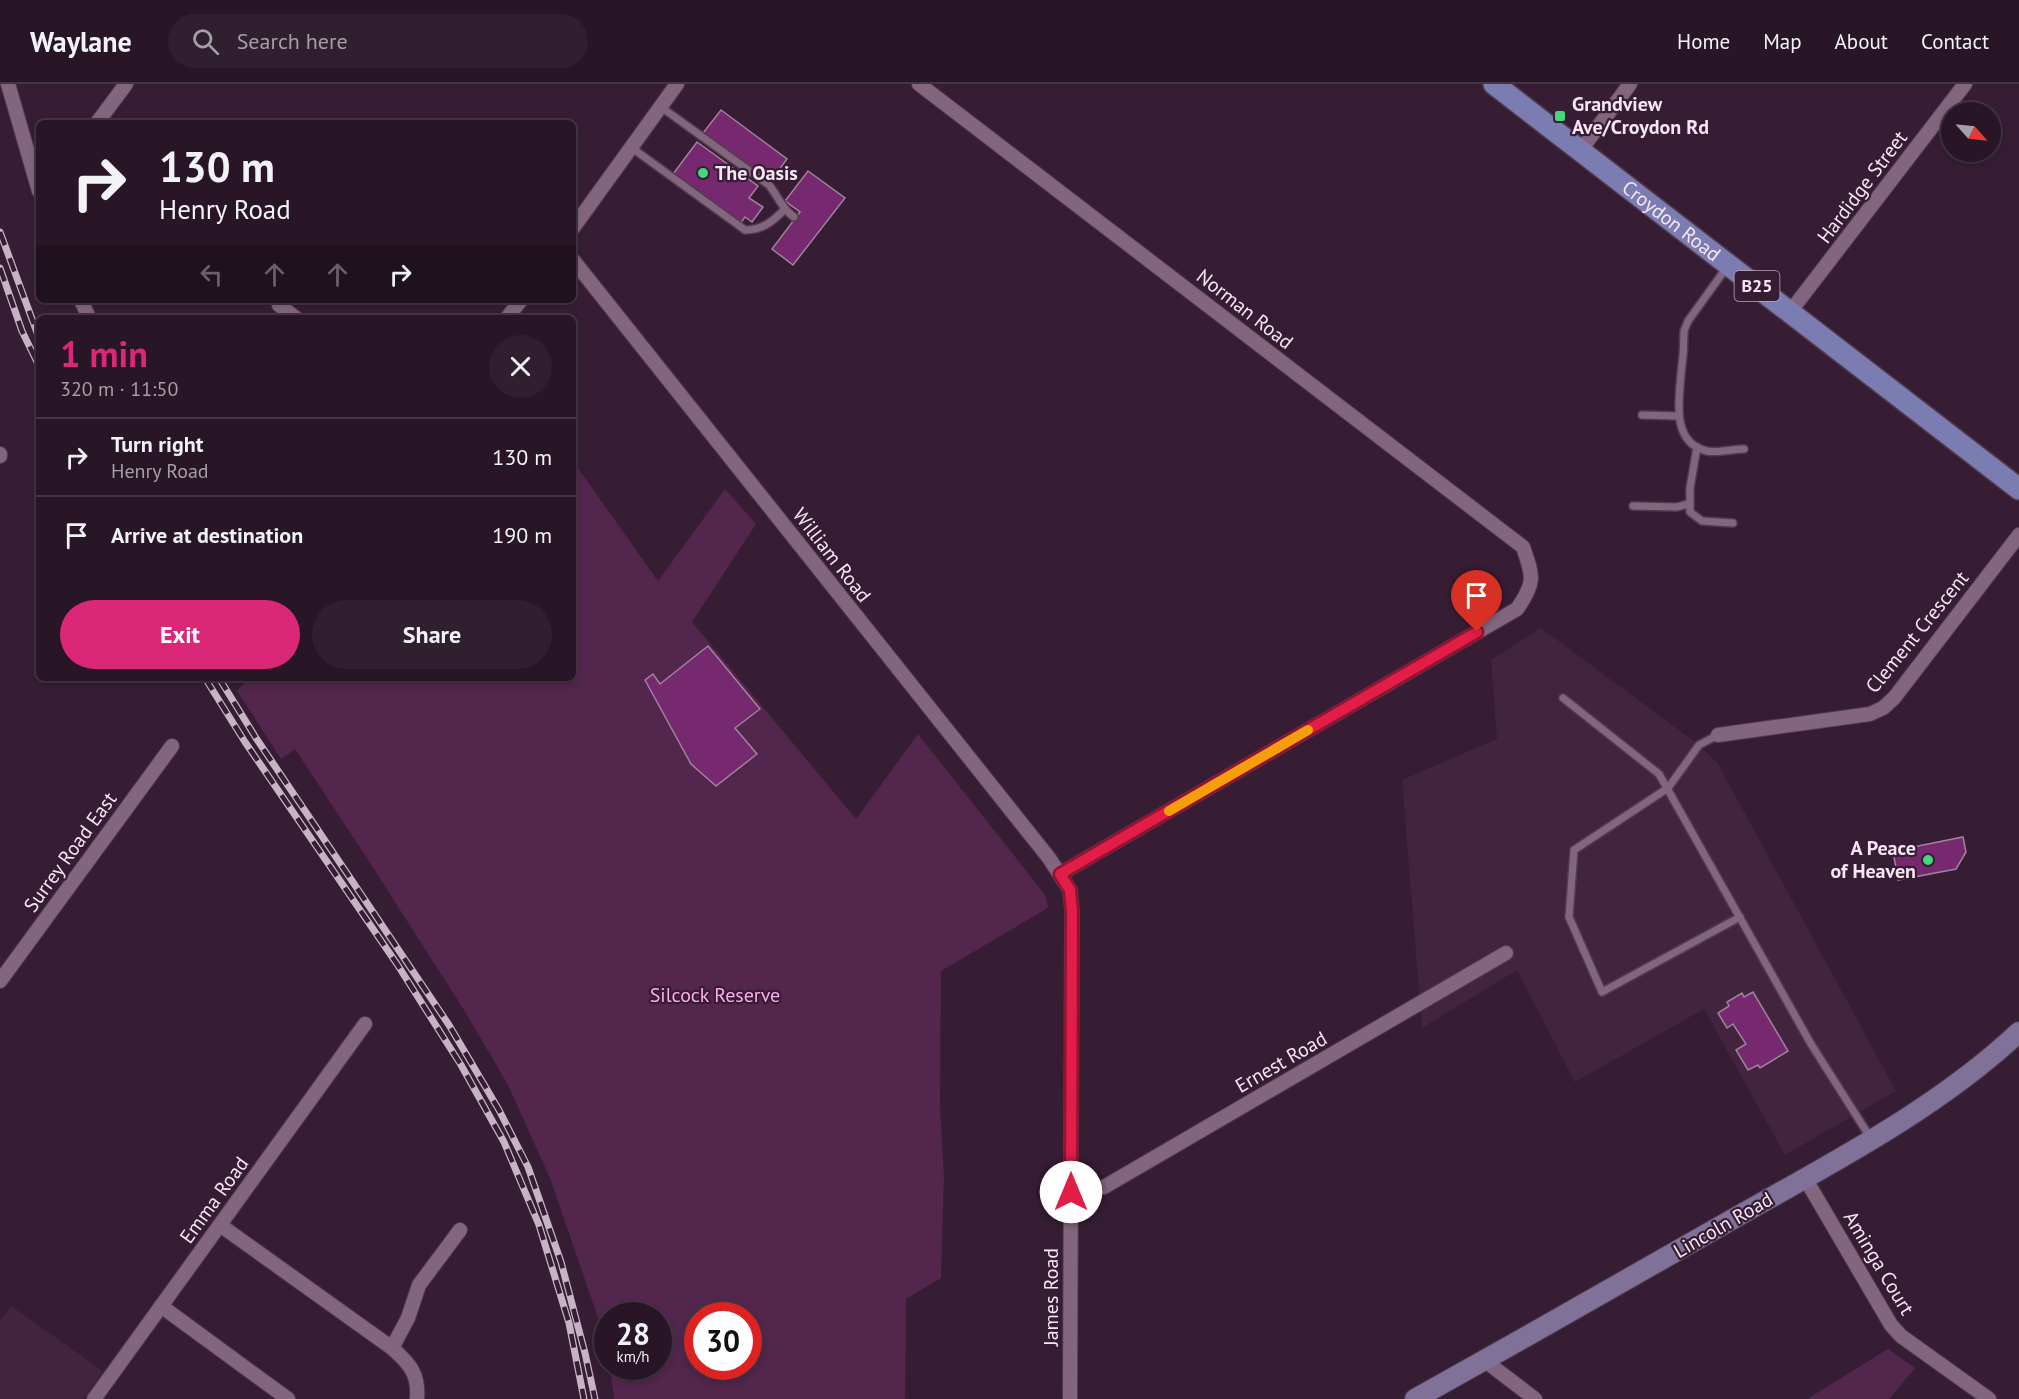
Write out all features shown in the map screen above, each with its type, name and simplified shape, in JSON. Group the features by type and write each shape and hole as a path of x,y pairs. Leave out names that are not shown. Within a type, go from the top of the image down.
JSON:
{"main road":[{"name":"Croydon Road","path":"1494,84 2019,489"},
{"name":"Lincoln Road","path":"1416,1399 1871,1139 1935,1100 1990,1059 2019,1032"}],"street":[{"path":"8,84 36,180"},
{"path":"98,120 126,84"},
{"path":"576,224 677,84"},
{"name":"Norman Road","path":"919,84 1523,547 1533,575 1527,595 1517,609 1060,874"},
{"path":"1580,151 1630,84"},
{"name":"Hardidge Street","path":"1790,312 1965,84"},
{"name":"William Road","path":"576,264 1060,874"},
{"path":"279,305 292,315"},
{"name":"Clement Crescent","path":"1718,735 1870,714 1882,708 1894,698 2019,535"},
{"name":"Surrey Road East","path":"0,981 172,746"},
{"name":"James Road","path":"1060,874 1070,890 1072,911 1070,1399"},
{"name":"Ernest Road","path":"1071,1192 1085,1192 1104,1187 1506,953"},
{"name":"Emma Road","path":"94,1399 365,1023"},
{"name":"Aminga Court","path":"1805,1178 1891,1325 1901,1336 1989,1399"},
{"path":"220,1225 392,1348 412,1370 418,1385 417,1399"},
{"path":"392,1348 408,1318 419,1285 460,1230"},
{"path":"161,1306 288,1399"},
{"path":"1484,1360 1535,1399"}],"lane":[{"path":"661,107 769,185 784,210 794,218"},
{"path":"632,148 745,230 755,230 771,223 784,210"},
{"path":"1729,265 1688,321 1684,332 1678,405 1683,432 1689,441 1708,451 1744,449"},
{"path":"1642,415 1679,416"},
{"path":"1698,447 1688,504 1690,512 1702,520 1732,523"},
{"path":"1633,506 1677,507 1688,504"},
{"path":"1563,698 1659,774 1811,1044 1871,1139"},
{"path":"1718,735 1699,745 1668,788 1574,850 1569,917 1602,992 1740,917"}],"shaded area":[{"path":"1541,628 1699,745 1718,764 1896,1091 1785,1155 1704,1009 1575,1082 1517,970 1422,1028 1402,780 1497,739 1491,660"},
{"path":"11,1306 103,1371 83,1399 0,1399 0,1321"}],"green space":[{"name":"Silcock Reserve","path":"576,465 658,581 725,489 756,524 692,622 856,819 918,734 1046,896 1048,908 941,971 940,1104 944,1176 941,1278 906,1299 905,1399 614,1399 612,1380 672,1380 672,1302 594,1302 594,1306 550,1178 507,1083 464,1010 295,749 281,759 237,691 246,681 576,681"},
{"path":"1888,1349 1915,1368 1889,1399 1807,1399"}],"building":[{"path":"721,110 787,159 771,181 703,133"},
{"path":"697,142 758,186 749,198 763,207 752,222 745,217 740,224 673,174"},
{"path":"808,171 845,198 793,265 772,249 800,212 785,201"},
{"path":"708,646 760,709 735,728 757,754 716,786 691,764 645,680 653,674 660,684"},
{"name":"A Peace of Heaven","path":"1963,837 1966,852 1956,869 1898,880 1893,851"},
{"path":"1753,992 1788,1051 1760,1068 1758,1065 1748,1070 1736,1050 1746,1044 1733,1024 1727,1028 1718,1013 1729,1006 1727,1002 1742,993 1744,997"}],"railway":[{"path":"0,232 36,330"},
{"path":"0,268 22,331 36,360"},
{"path":"207,681 245,742 397,964 461,1065 504,1142 539,1225 569,1323 584,1399"},
{"path":"221,681 256,738 449,1025 499,1110 528,1167 561,1262 595,1399"}],"slow traffic":[{"path":"1169,811 1308,730"}],"place":[{"name":"Grandview Ave/Croydon Rd","path":"1560,116"},
{"name":"The Oasis","path":"703,173"},
{"name":"A Peace of Heaven","path":"1928,860"}],"route":[{"path":"1071,1192 1072,911 1070,890 1060,874 1477,632"}]}
